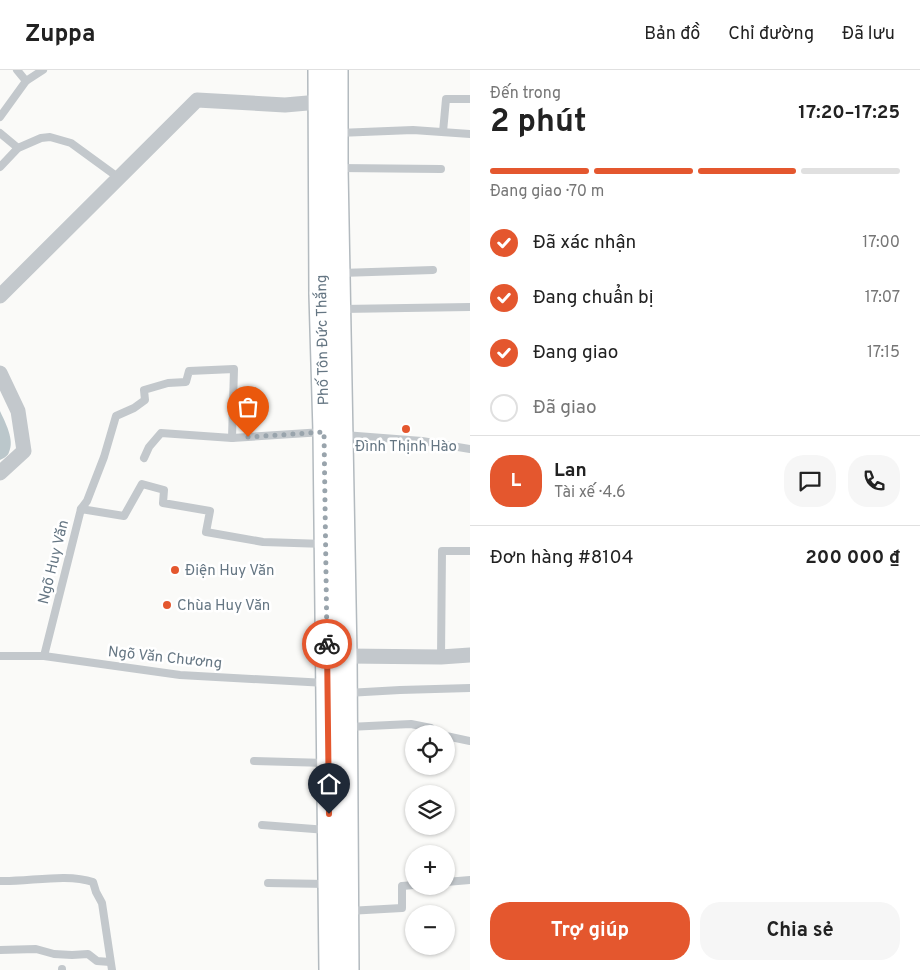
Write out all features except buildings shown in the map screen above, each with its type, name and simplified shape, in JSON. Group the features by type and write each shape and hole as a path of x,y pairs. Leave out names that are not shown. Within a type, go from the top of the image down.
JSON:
{"main road":[{"name":"Phố Tôn Đức Thắng","path":"319,70 320,295 333,434 336,656 336,688 328,763 330,970"},
{"name":"Phố Tôn Đức Thắng","path":"336,656 325,544 340,309 337,70"},
{"name":"Phố Tôn Đức Thắng","path":"336,688 346,727 348,970"}],"street":[{"path":"0,296 197,100 285,105 319,102"},
{"path":"0,373 18,411 24,451 0,473"},
{"path":"336,656 470,656"}],"lane":[{"path":"17,70 26,81"},
{"path":"0,117 26,81 43,70"},
{"path":"443,132 446,99 470,99"},
{"path":"338,133 413,130 470,134"},
{"path":"0,133 18,148"},
{"path":"0,167 18,148 41,138 50,137 71,143 119,178"},
{"path":"337,168 441,169"},
{"path":"339,273 433,270"},
{"path":"340,309 470,307"},
{"path":"81,509 87,501 104,457 116,416 134,408 145,400 144,390 168,383 186,382 189,372 234,368 232,438"},
{"path":"144,458 149,447 161,433 232,438 333,434 422,441 470,448"},
{"name":"Ngõ Huy Văn","path":"44,656 81,509 124,516 142,484 164,490 163,503 210,511 206,532 263,542 325,544"},
{"path":"441,657 442,551 470,551"},
{"name":"Ngõ Văn Chương","path":"0,656 44,656 180,675 336,688 400,690 470,688"},
{"path":"346,727 416,725"},
{"path":"455,738 470,741"},
{"path":"254,761 328,763"},
{"path":"262,824 329,830"},
{"path":"0,880 83,878 93,882 102,903 111,966 97,961 88,954 72,956 36,949 0,950"},
{"path":"455,881 470,880"},
{"path":"268,883 329,884"},
{"path":"348,911 402,908 402,886 405,886"}],"shaded area":[{"path":"0,411 9,431 11,447 6,457 0,460"}],"way so far":[{"path":"248,437 324,432 327,644"}],"place":[{"name":"Đình Thịnh Hào","path":"406,429"},
{"name":"Điện Huy Văn","path":"175,570"},
{"name":"Chùa Huy Văn","path":"167,605"}],"route":[{"path":"327,644 329,814"}]}
